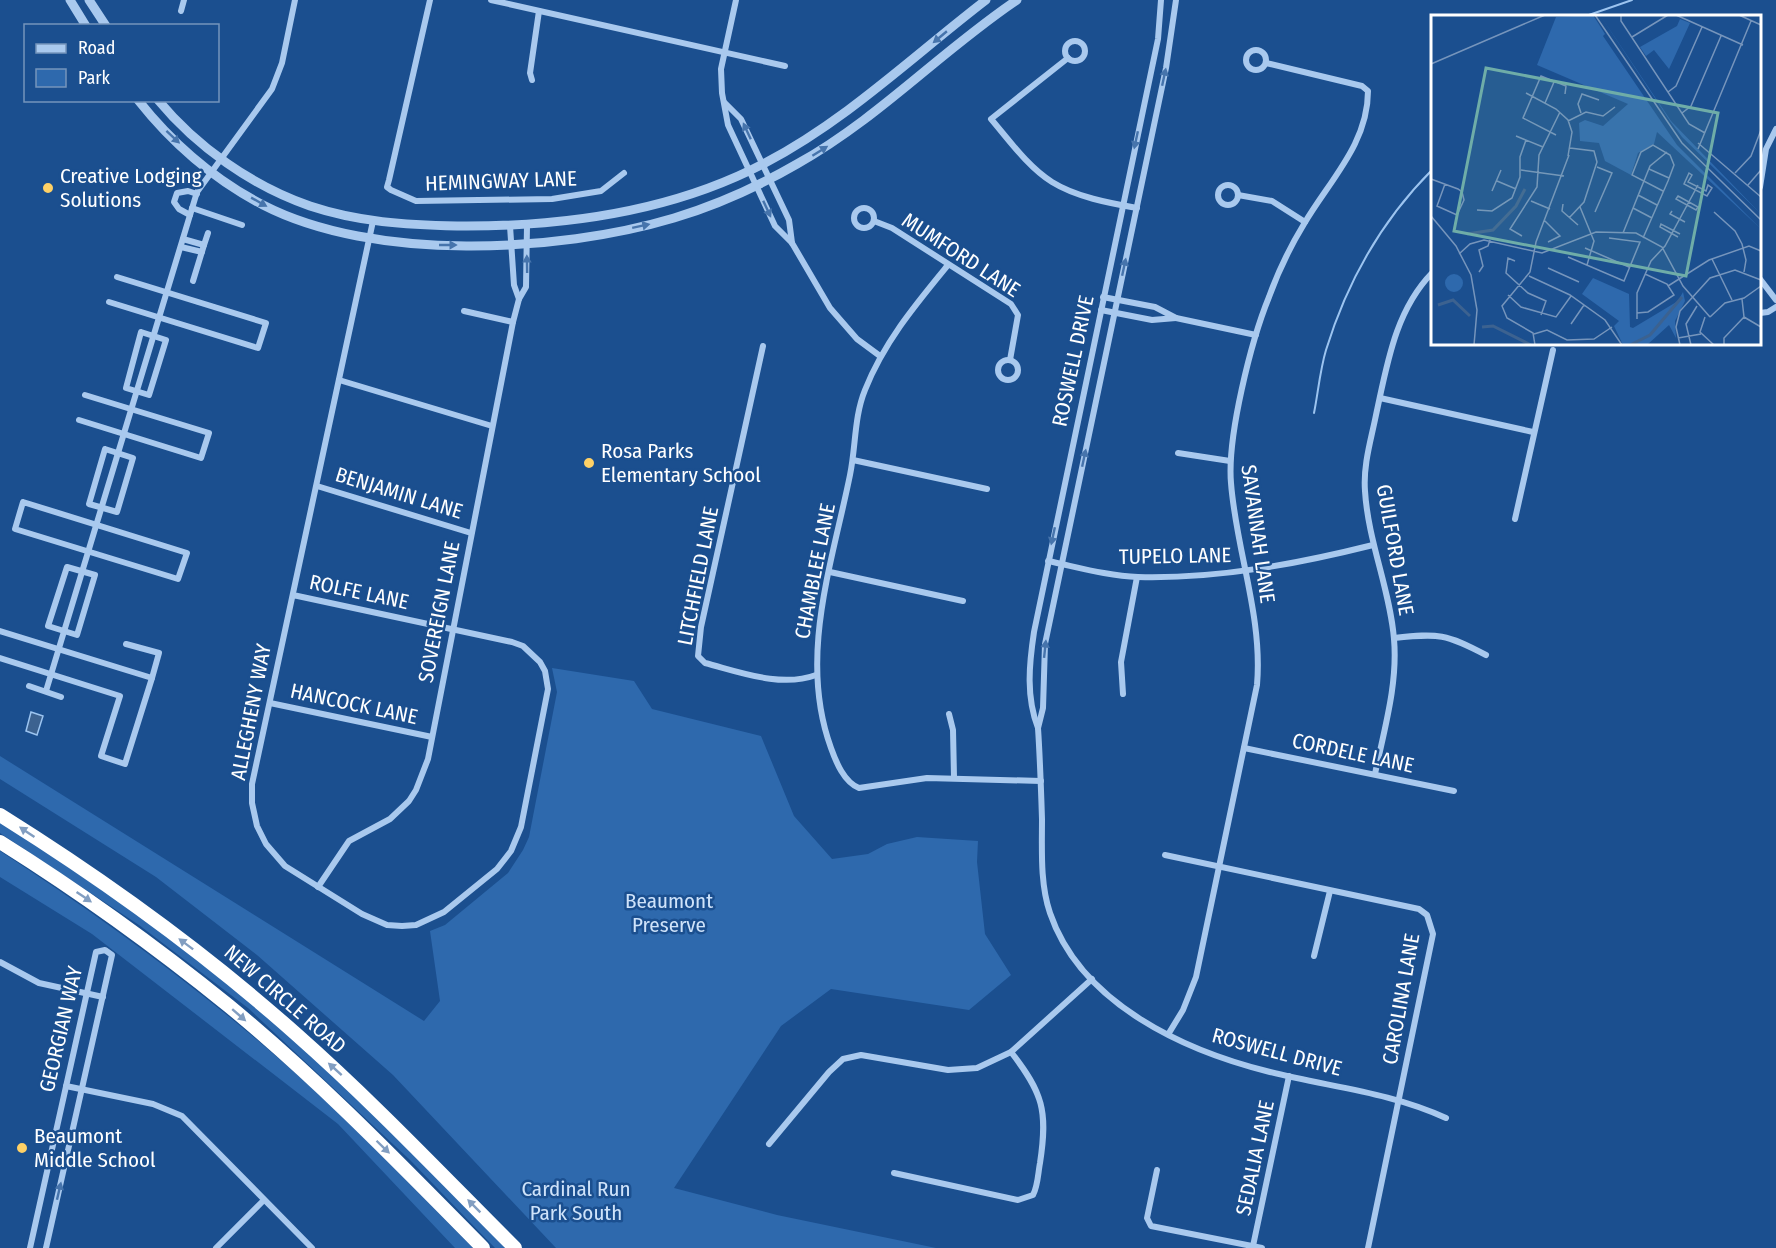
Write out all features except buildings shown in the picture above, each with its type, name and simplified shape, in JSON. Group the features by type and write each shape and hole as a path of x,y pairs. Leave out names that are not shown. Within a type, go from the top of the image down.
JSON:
{"highway":[{"name":"NEW CIRCLE ROAD","path":"0,815 137,906 224,973 353,1086 515,1248"},
{"name":"NEW CIRCLE ROAD","path":"0,842 101,908 230,1007 336,1101 483,1248"}],"street":[{"path":"70,0 85,24"},
{"path":"89,0 105,24"},
{"path":"181,12 184,0"},
{"path":"46,691 197,194 210,171 258,111 277,78 295,0"},
{"name":"HEMINGWAY LANE","path":"430,0 387,187 416,201 552,199 601,191 624,173"},
{"path":"491,0 785,66"},
{"path":"736,0 721,69 728,125 775,226 792,243 830,308 857,339 880,356"},
{"path":"160,102 196,140 221,158 290,198 331,212 373,221 409,225 527,226 602,217 690,194 763,165 815,134 846,112 986,0"},
{"path":"140,102 210,171 264,205 332,230 370,238 434,245 511,244 590,236 645,225 703,208 770,179 841,137 1017,0"},
{"name":"ROSWELL DRIVE","path":"1038,728 1030,707 1030,662 1048,561 1158,39 1161,0"},
{"name":"ROSWELL DRIVE","path":"1176,0 1173,36 1045,644 1043,708 1038,728 1043,878 1050,913 1066,944 1092,979 1121,1006 1169,1033 1199,1048 1243,1064 1398,1100 1446,1118"},
{"path":"532,80 530,73 539,12"},
{"path":"1068,58 991,118 1027,160 1052,182 1087,196 1137,208"},
{"name":"SAVANNAH LANE","path":"1169,1033 1183,1010 1196,977 1258,670 1253,614 1231,483 1232,443 1256,335 1269,297 1305,222 1347,160 1361,125 1368,91 1362,86 1266,63"},
{"path":"724,103 741,119 789,220 792,243"},
{"path":"1761,181 1766,149 1776,129"},
{"path":"197,194 188,191 177,193 174,202 178,209 242,225"},
{"path":"1238,195 1272,201 1305,222"},
{"name":"MUMFORD LANE","path":"874,220 892,228 1014,307 1018,315 1010,360"},
{"name":"ALLEGHENY WAY","path":"373,221 252,784 252,803 257,826 266,843 285,866 377,921 410,926 444,912 497,868 511,851 521,826 547,699 548,680 540,662 523,646 453,629"},
{"name":"SOVEREIGN LANE","path":"510,226 514,285 519,299"},
{"name":"SOVEREIGN LANE","path":"318,887 349,841 390,819 409,801 423,776 513,322 519,299 524,293 527,277 527,226"},
{"path":"193,281 208,233"},
{"path":"183,239 204,245"},
{"path":"180,247 202,252"},
{"name":"CHAMBLEE LANE","path":"948,265 880,356 860,404 853,460 819,623 816,675 820,711 839,766 852,784 864,788 904,780 954,777 1041,782"},
{"name":"GUILFORD LANE","path":"1375,774 1392,693 1394,638 1373,545 1365,490 1367,451 1388,355 1399,325 1418,291 1431,274"},
{"path":"110,302 258,348 266,323 117,277"},
{"path":"1761,280 1776,300"},
{"path":"1103,297 1155,307 1176,318 1256,335"},
{"path":"1761,313 1776,307"},
{"path":"1101,310 1152,320 1176,318"},
{"path":"464,311 513,322"},
{"path":"141,332 166,340 149,395 136,391 126,388 141,332"},
{"name":"LITCHFIELD LANE","path":"763,346 701,627 698,656 705,663 770,678 798,680 816,675"},
{"path":"1515,519 1553,350"},
{"path":"339,380 492,426"},
{"path":"79,420 201,458 209,433 85,395"},
{"path":"1380,398 1533,432"},
{"path":"105,449 117,453 133,458 117,512 89,504 105,449"},
{"path":"1178,453 1230,461"},
{"path":"853,460 987,489"},
{"name":"BENJAMIN LANE","path":"317,486 471,533"},
{"path":"22,502 187,552 178,579 88,552 15,529 22,502"},
{"name":"TUPELO LANE","path":"1048,561 1137,577 1244,571 1312,561 1373,545"},
{"path":"67,567 82,571 95,575 77,635 48,626 67,567"},
{"path":"830,573 963,601"},
{"path":"1123,694 1121,662 1137,577"},
{"name":"ROLFE LANE","path":"293,595 453,629"},
{"path":"0,631 152,678"},
{"path":"1394,638 1432,634 1452,638 1486,655"},
{"path":"0,658 51,672 120,696 101,756 125,764 159,653 126,644"},
{"path":"29,686 61,697"},
{"name":"HANCOCK LANE","path":"270,703 432,737"},
{"path":"949,714 953,730 954,777"},
{"name":"CORDELE LANE","path":"1244,748 1454,791"},
{"name":"CAROLINA LANE","path":"1165,855 1218,869 1419,909 1428,918 1433,934 1368,1248"},
{"path":"1314,956 1330,891"},
{"name":"GEORGIAN WAY","path":"30,1248 96,952 105,950 112,955 46,1248"},
{"path":"0,962 39,983 103,997"},
{"path":"769,1144 829,1072 843,1059 861,1055 957,1070 977,1068 1011,1052 1092,979"},
{"path":"894,1173 1018,1200 1033,1195 1045,1131 1043,1112 1029,1078 1011,1052"},
{"name":"SEDALIA LANE","path":"1252,1246 1289,1076"},
{"path":"66,1086 153,1104 182,1116 312,1248"},
{"path":"1157,1170 1147,1218 1151,1226 1262,1248"},
{"path":"216,1248 264,1200"}],"green space":[{"name":"Beaumont Preserve","path":"552,668 634,681 652,709 761,736 794,816 832,859 868,854 887,844 917,837 978,841 977,862 985,934 1011,975 969,1010 831,989 781,1026 674,1188 777,1215 936,1248 556,1248 393,1075 257,955 156,877 0,779 0,756 424,1021 440,1001 430,931 445,925 508,873 529,837 557,692"},
{"path":"0,821 160,931 252,1002 319,1060 508,1248 495,1248 410,1160 248,1008 139,925 0,833"},
{"path":"0,851 135,944 264,1046 345,1119 473,1248 455,1248 338,1124 92,934 0,877"}],"shaded area":[{"path":"31,712 43,716 37,735 26,731"}],"waterway":[{"path":"1589,15 1632,0"},
{"path":"1314,413 1326,350 1344,300 1382,231 1414,189 1431,171"}],"place":[{"name":"Creative Lodging Solutions","path":"48,188"},
{"name":"Rosa Parks Elementary School","path":"589,463"},
{"name":"Beaumont Middle School","path":"22,1148"}],"park label":[{"name":"Cardinal Run Park South","path":"576,1201"}]}
